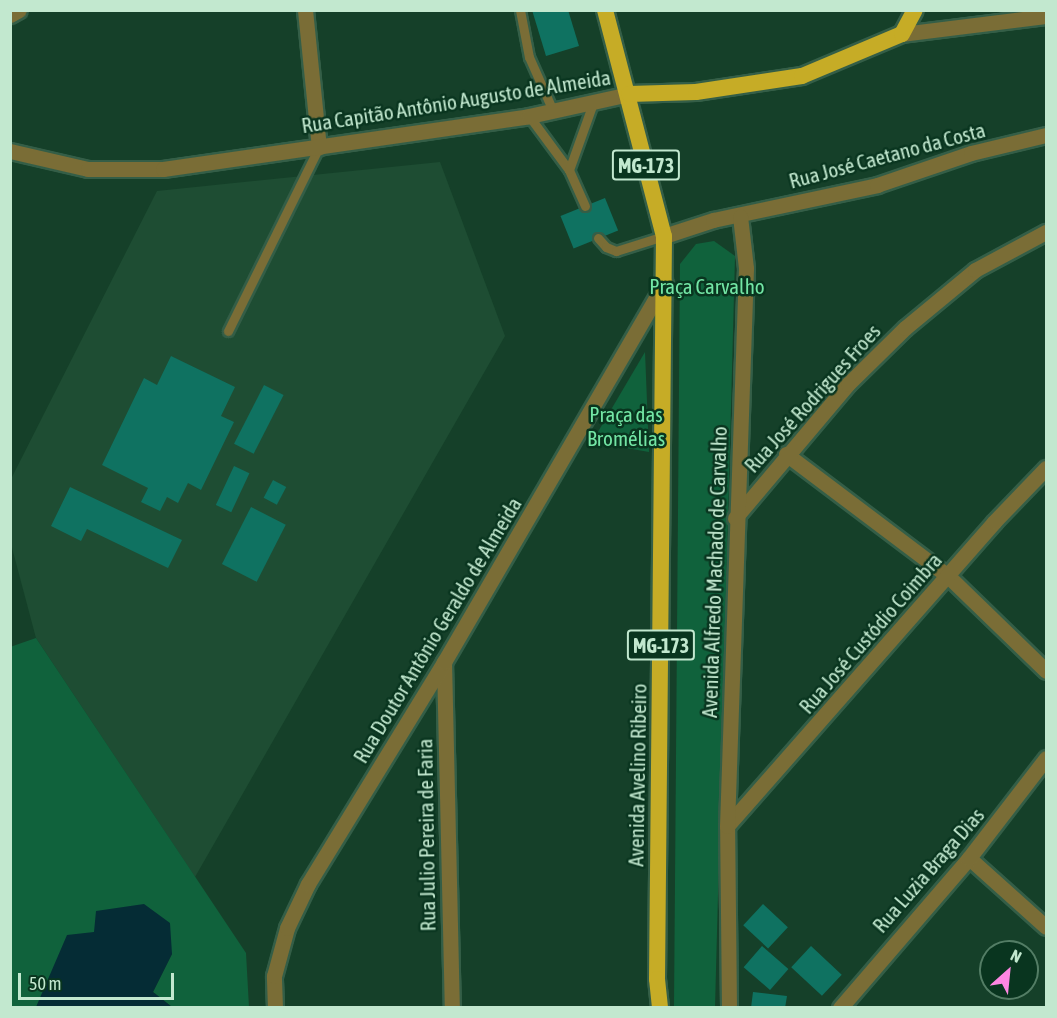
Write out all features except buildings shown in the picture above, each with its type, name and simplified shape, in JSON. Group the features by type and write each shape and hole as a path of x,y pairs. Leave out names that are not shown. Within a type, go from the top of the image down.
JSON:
{"highway":[{"name":"Avenida Avelino Ribeiro","path":"604,10 629,94 664,236 657,979 660,1008"},
{"path":"902,34 915,10"},
{"name":"Rua Capitão Antônio Augusto de Almeida","path":"629,94 696,92 802,76 902,34"}],"street":[{"path":"10,15 18,10"},
{"path":"305,10 319,147"},
{"path":"902,34 1047,16"},
{"name":"Rua Capitão Antônio Augusto de Almeida","path":"10,152 88,169 162,169 529,116 629,94"},
{"name":"Rua José Caetano da Costa","path":"740,216 877,185 971,153 1047,135"},
{"path":"664,236 740,216"},
{"name":"Avenida Alfredo Machado de Carvalho","path":"729,1008 727,826 735,518 746,268 740,216"},
{"name":"Rua José Rodrigues Froes","path":"735,518 786,454 848,384 905,328 975,270 1047,232"},
{"name":"Rua Doutor Antônio Geraldo de Almeida","path":"275,1008 274,976 287,928 308,884 444,662 664,283"},
{"path":"786,454 949,577 1047,671"},
{"name":"Rua José Custódio Coimbra","path":"727,826 949,577 994,522 1047,468"},
{"name":"Rua Julio Pereira de Faria","path":"444,662 452,1008"},
{"name":"Rua Luzia Braga Dias","path":"840,1008 969,858 1047,758"},
{"path":"969,858 1047,927"}],"lane":[{"path":"520,10 530,57 553,111"},
{"path":"569,170 593,103"},
{"path":"529,116 569,170 585,206"},
{"path":"228,331 319,147"},
{"path":"598,238 606,247 616,251 664,236"}],"shaded area":[{"path":"440,162 505,336 195,877 36,638 11,544 10,481 157,191"}],"green space":[{"name":"Praça Carvalho","path":"714,241 735,256 715,1007 674,1008 680,264 696,244"},
{"name":"Praça das Bromélias","path":"645,352 649,452 592,442"},
{"path":"36,638 246,953 249,1007 172,1007 153,992 172,954 94,932 36,1007 11,1007 10,647"}],"water":[{"path":"144,904 170,923 172,954 153,992 172,1007 36,1007 67,935 94,932 96,911"}]}
